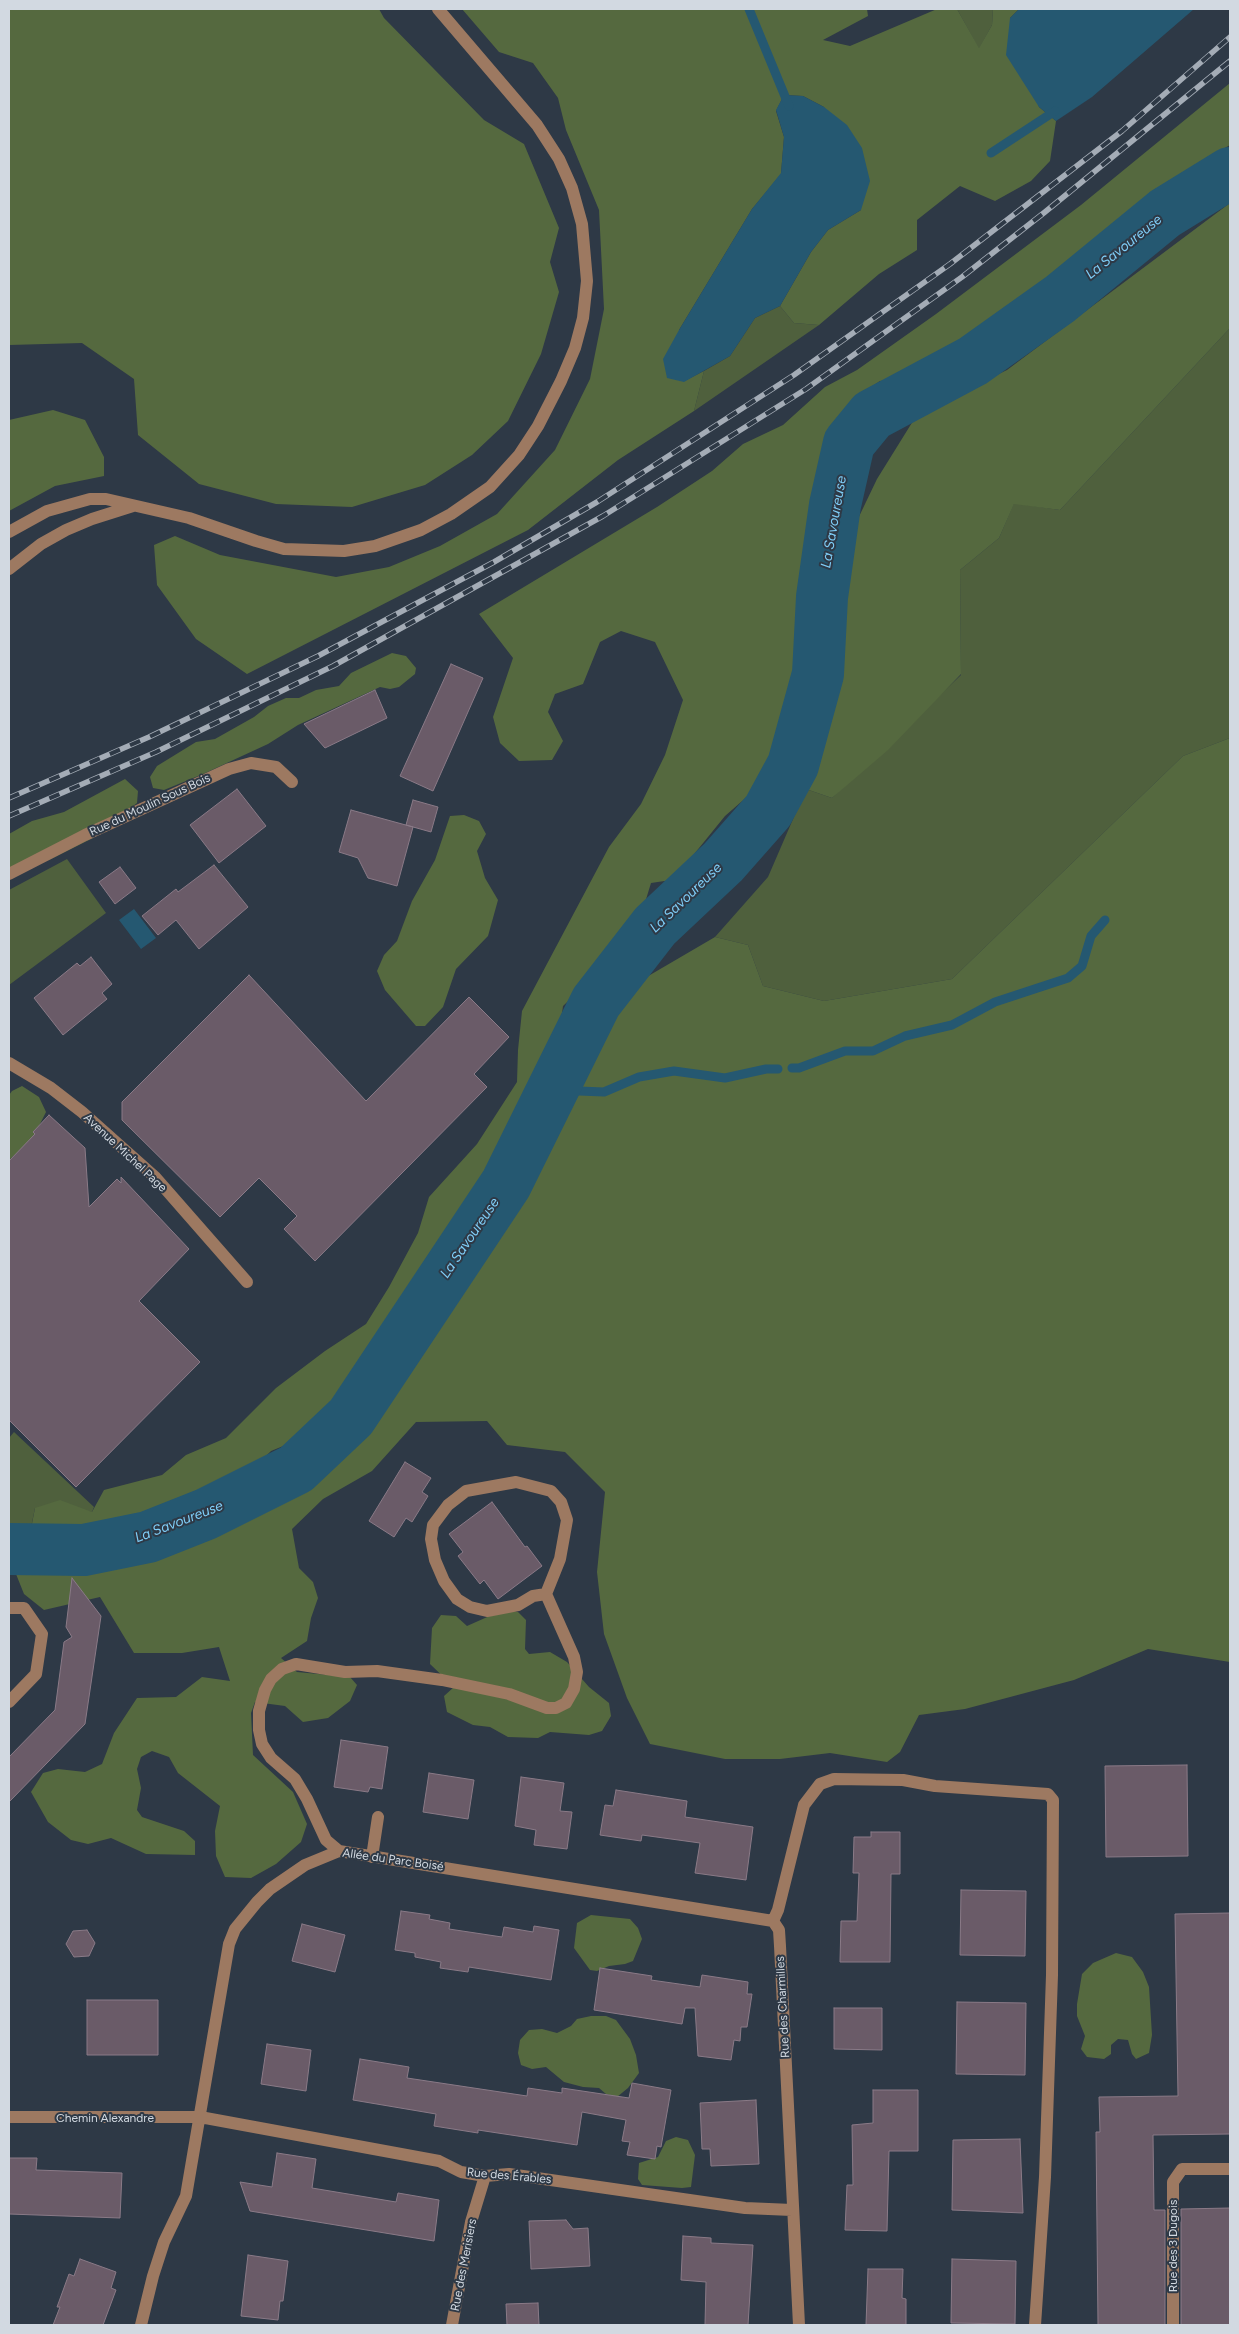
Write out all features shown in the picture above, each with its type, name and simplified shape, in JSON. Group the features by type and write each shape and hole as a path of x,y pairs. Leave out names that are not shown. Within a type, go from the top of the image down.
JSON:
{"street":[{"path":"9,532 47,510 90,499 106,499 189,518 256,541 284,548 344,551 375,546 421,530 451,514 490,487 519,455 538,426 575,348 583,318 587,281 582,224 572,188 559,159 537,124 438,9"},
{"path":"9,569 41,544 66,530 92,519 133,506"},
{"name":"Rue du Moulin Sous Bois","path":"9,874 85,835 229,769 251,763 276,767 292,782"},
{"name":"Avenue Michel Page","path":"9,1063 51,1088 155,1177 247,1282"},
{"path":"338,1851 326,1840 307,1799 294,1779 271,1758 262,1744 258,1730 259,1711 265,1690 271,1680 282,1669 296,1664 346,1672 377,1671 488,1689 509,1694 547,1708 556,1708 566,1703 574,1689 577,1672 574,1657 546,1594 560,1559 566,1520 561,1502 551,1491 516,1482 466,1491 448,1505 432,1525 431,1539 435,1560 444,1581 457,1599 470,1607 487,1611 518,1605 533,1596 546,1594"},
{"path":"9,1608 24,1608 42,1634 36,1674 9,1702"},
{"path":"773,1921 778,1910 804,1805 820,1784 834,1779 903,1780 935,1786 1048,1794 1053,1800 1052,1975 1045,2177 1035,2325"},
{"path":"372,1856 378,1817"},
{"name":"Allée du Parc Boisé","path":"141,2325 153,2276 164,2242 186,2196 229,1944 235,1929 270,1889 305,1866 338,1851 773,1921"},
{"name":"Rue des Charmilles","path":"773,1921 779,1930 798,2325"},
{"name":"Chemin Alexandre","path":"9,2117 200,2117"},
{"name":"Rue des Érables","path":"200,2117 439,2161 461,2172 485,2176 509,2174 745,2208 792,2210"},
{"name":"Rue des 3 Dugois","path":"1173,2325 1173,2182 1182,2169 1230,2169"},
{"name":"Rue des Merisiers","path":"452,2325 471,2222 485,2176"}],"green space":[{"path":"9,9 379,9 384,18 484,120 524,144 559,228 550,262 559,292 541,354 508,421 472,455 425,485 352,507 276,504 199,484 138,435 134,379 82,343 9,345"},
{"path":"462,9 867,9 868,16 823,40 850,46 937,9 957,9 979,48 992,25 993,9 1019,9 1010,18 1039,107 1056,121 1050,161 1031,181 995,201 960,186 917,220 917,250 879,274 819,325 794,323 780,306 811,252 828,230 861,210 824,107 803,96 784,95 776,111 784,137 781,174 752,209 679,330 684,381 704,371 694,411 618,460 528,530 247,674 196,639 157,585 154,545 175,536 220,555 336,577 389,567 440,546 497,514 555,450 590,379 604,309 599,210 566,130 558,98 533,63 499,52"},
{"path":"957,9 993,9 992,25 979,49"},
{"path":"1230,83 1230,145 1206,159 1134,229 1095,252 1068,280 1039,292 938,368 908,379 880,381 852,400 835,427 827,488 808,540 816,568 811,608 803,644 807,670 779,747 756,789 725,816 695,853 678,879 651,883 640,919 583,987 563,1006 557,1049 545,1084 528,1101 498,1162 463,1219 410,1293 386,1337 337,1405 298,1440 271,1451 247,1475 214,1482 141,1519 94,1539 62,1534 48,1541 89,1558 129,1552 174,1516 214,1502 267,1504 312,1478 339,1451 376,1403 515,1195 604,1029 638,982 715,937 748,945 763,986 824,1001 952,979 1183,756 1230,738 1230,1662 1148,1649 1074,1680 965,1709 919,1715 900,1752 887,1762 830,1753 780,1759 725,1759 650,1744 627,1698 604,1634 597,1572 605,1492 565,1452 507,1445 487,1421 416,1422 372,1471 323,1499 292,1529 299,1568 313,1582 318,1598 311,1618 307,1641 281,1658 297,1672 350,1677 357,1685 350,1701 328,1718 303,1722 285,1706 255,1702 251,1713 253,1755 293,1792 307,1824 301,1842 276,1864 251,1878 225,1877 216,1856 215,1831 220,1806 178,1773 169,1757 152,1751 141,1757 137,1769 141,1788 137,1810 142,1817 184,1831 195,1841 195,1855 146,1854 111,1838 88,1844 71,1840 48,1822 31,1792 43,1773 58,1769 85,1772 102,1764 114,1733 137,1698 176,1697 202,1677 230,1681 219,1647 182,1653 134,1653 100,1597 44,1610 24,1594 12,1564 29,1539 35,1508 60,1500 92,1512 104,1490 162,1475 186,1455 226,1438 276,1388 325,1351 366,1324 389,1287 418,1233 429,1197 477,1144 517,1082 522,1011 609,847 641,804 665,755 683,700 655,642 621,631 600,642 583,684 555,694 548,712 563,741 552,760 519,761 500,743 493,717 513,658 479,614 657,507 712,471 743,444 783,425 825,387 857,370 936,314 1081,205"},
{"path":"1230,203 1230,328 1060,510 1014,504 999,538 960,570 961,674 888,750 832,798 806,789 854,527 877,479 918,413 1007,370"},
{"path":"780,306 794,323 819,325 694,411 704,371 730,356 755,318"},
{"path":"1230,328 1230,738 1183,756 952,979 824,1001 763,986 748,945 715,937 768,877 806,789 832,798 961,675 960,570 999,538 1014,503 1060,510"},
{"path":"53,410 85,420 104,457 104,476 55,486 9,511 9,420"},
{"path":"392,653 406,656 416,668 415,674 399,687 390,689 380,687 298,725 268,744 203,774 164,790 153,788 150,777 157,766 196,742 215,739 254,717 268,706 286,698 299,698 316,690 339,686 351,673"},
{"path":"125,779 138,791 137,803 93,838 49,860 9,870 9,834 32,821 64,812"},
{"path":"464,815 479,821 486,834 477,851 485,878 498,900 488,936 456,969 443,1007 425,1026 416,1026 385,990 377,971 384,955 397,941 412,901 435,860 450,816"},
{"path":"67,859 106,913 9,985 9,890"},
{"path":"22,1086 39,1097 46,1112 32,1140 9,1160 9,1095 12,1091"},
{"path":"14,1432 94,1507 92,1512 35,1508 30,1532 9,1529 9,1438"},
{"path":"503,1610 518,1612 526,1620 525,1649 529,1654 550,1652 567,1662 589,1687 609,1703 611,1716 602,1731 589,1735 550,1732 538,1738 508,1737 490,1727 473,1725 447,1712 444,1696 454,1687 430,1664 432,1628 441,1615 456,1616 467,1626"},
{"path":"591,1915 630,1919 638,1928 642,1939 633,1961 609,1966 597,1971 590,1970 574,1948 577,1923"},
{"path":"1116,1953 1132,1957 1143,1972 1149,1987 1152,2035 1149,2053 1136,2059 1132,2054 1128,2040 1118,2039 1111,2045 1111,2054 1104,2059 1087,2057 1081,2049 1085,2036 1077,2016 1082,1974 1093,1963"},
{"path":"591,2016 606,2016 616,2020 630,2039 636,2055 639,2073 628,2088 617,2097 606,2094 599,2088 583,2087 564,2082 546,2067 532,2069 521,2065 518,2053 520,2040 529,2030 542,2029 557,2033 571,2026 577,2019"},
{"path":"676,2137 688,2140 695,2155 691,2187 642,2185 638,2179 639,2163 658,2157 666,2141"}],"water":[{"path":"1019,9 1194,9 1092,97 1056,121 1039,107 1006,55 1010,18"},
{"path":"784,95 803,96 824,107 847,125 862,148 870,181 861,210 828,230 811,252 780,306 755,318 730,356 684,382 667,378 663,359 679,330 752,209 781,173 784,137 776,110"},
{"path":"134,909 156,938 141,949 119,920"},
{"path":"9,1529 30,1532 29,1539 12,1564 15,1574 9,1575"}],"building":[{"path":"451,664 483,678 433,791 400,776"},
{"path":"375,690 387,718 325,748 304,724"},
{"path":"237,789 266,826 219,863 190,825"},
{"path":"413,800 438,807 431,832 406,825"},
{"path":"351,810 413,827 397,886 368,878 358,858 339,852"},
{"path":"214,865 248,907 199,949 176,920 158,935 142,916 176,889 178,892"},
{"path":"120,867 136,888 115,904 99,882"},
{"path":"91,957 112,984 102,993 107,999 63,1035 34,998 77,963 80,966"},
{"path":"249,975 366,1101 469,997 509,1037 474,1074 487,1087 315,1261 284,1229 297,1216 259,1178 220,1217 122,1120 122,1102"},
{"path":"49,1115 85,1148 89,1207 117,1179 121,1183 121,1177 189,1249 139,1301 200,1362 76,1487 9,1420 9,1161 35,1134 33,1132"},
{"path":"405,1462 431,1478 422,1492 428,1496 412,1522 406,1518 394,1537 369,1521"},
{"path":"492,1502 525,1547 527,1546 542,1566 498,1599 484,1580 480,1584 458,1556 463,1552 449,1534"},
{"path":"72,1578 101,1616 85,1724 9,1802 9,1757 55,1710 64,1642 72,1637 66,1627"},
{"path":"341,1740 388,1747 382,1789 370,1787 368,1792 334,1787"},
{"path":"1187,1765 1188,1856 1106,1857 1105,1766"},
{"path":"429,1773 474,1780 468,1819 423,1812"},
{"path":"521,1777 564,1783 560,1811 572,1812 567,1849 534,1845 536,1830 515,1826"},
{"path":"616,1790 687,1801 685,1817 753,1827 746,1880 695,1873 700,1843 642,1835 641,1841 600,1835 605,1805 613,1806"},
{"path":"871,1832 900,1832 900,1874 891,1874 890,1962 840,1962 841,1921 857,1921 859,1873 853,1873 854,1837 871,1837"},
{"path":"961,1890 1026,1891 1025,1956 960,1955"},
{"path":"401,1911 430,1915 429,1919 450,1923 449,1929 502,1937 504,1927 533,1932 534,1926 559,1930 551,1980 469,1967 468,1972 440,1968 441,1962 415,1957 415,1953 395,1950"},
{"path":"1230,1913 1230,2134 1153,2135 1154,2210 1165,2210 1165,2325 1098,2325 1096,2132 1100,2132 1099,2097 1178,2096 1175,1914"},
{"path":"302,1924 345,1935 335,1972 292,1961"},
{"path":"87,1930 95,1943 89,1956 74,1957 66,1944 73,1931"},
{"path":"600,1968 652,1976 651,1980 700,1987 702,1975 748,1982 747,1994 752,1994 747,2027 741,2027 740,2041 734,2040 731,2060 698,2056 695,2008 685,2008 682,2024 594,2010"},
{"path":"87,2000 158,2000 158,2055 87,2055"},
{"path":"957,2002 1026,2003 1025,2075 956,2074"},
{"path":"834,2008 882,2008 882,2050 834,2049"},
{"path":"267,2044 311,2050 306,2091 261,2084"},
{"path":"360,2059 409,2067 407,2078 527,2096 528,2088 562,2093 562,2088 629,2098 632,2083 671,2090 661,2147 657,2146 655,2159 627,2155 630,2142 622,2141 626,2120 582,2112 577,2145 478,2130 478,2133 434,2126 436,2114 353,2100"},
{"path":"873,2090 918,2090 918,2151 889,2151 887,2231 845,2230 847,2185 853,2185 852,2125 873,2123"},
{"path":"756,2100 759,2164 711,2166 710,2149 702,2149 700,2103"},
{"path":"1020,2139 1023,2213 952,2210 953,2140"},
{"path":"277,2153 316,2159 312,2188 396,2202 398,2193 439,2200 434,2241 250,2211 240,2182 272,2187"},
{"path":"9,2158 37,2158 36,2170 122,2173 120,2218 9,2214"},
{"path":"1230,2208 1230,2325 1181,2325 1181,2209"},
{"path":"566,2220 573,2229 588,2228 590,2266 531,2269 529,2221"},
{"path":"683,2236 711,2238 711,2243 753,2245 748,2325 705,2325 706,2282 681,2280"},
{"path":"248,2255 288,2261 283,2301 280,2301 278,2320 241,2316"},
{"path":"80,2259 116,2272 111,2288 116,2290 103,2325 53,2325 60,2307 57,2307 69,2274 74,2276"},
{"path":"952,2259 1016,2261 1015,2324 951,2323"},
{"path":"868,2269 903,2269 902,2298 906,2299 906,2325 866,2325"},
{"path":"538,2303 539,2325 507,2325 506,2304"}],"waterway":[{"path":"749,9 789,106"},
{"path":"991,153 1055,111"},
{"name":"La Savoureuse","path":"9,1549 84,1550 148,1537 206,1514 296,1469 351,1417 506,1184 596,1002 655,926 723,862 768,811 793,765 818,674 822,597 835,505 849,443 872,415 973,361 1060,299 1165,213 1230,173"},
{"path":"792,1068 799,1068 845,1051 873,1051 905,1036 952,1025 995,1002 1068,978 1082,966 1091,936 1105,920"},
{"path":"554,1090 604,1092 639,1077 674,1071 725,1078 766,1069 778,1069"}],"railway":[{"path":"9,798 149,737 318,656 494,562 597,502 794,375 950,264 1122,131 1230,37"},
{"path":"9,816 156,752 333,666 603,516 806,389 962,277 1230,61"}]}
